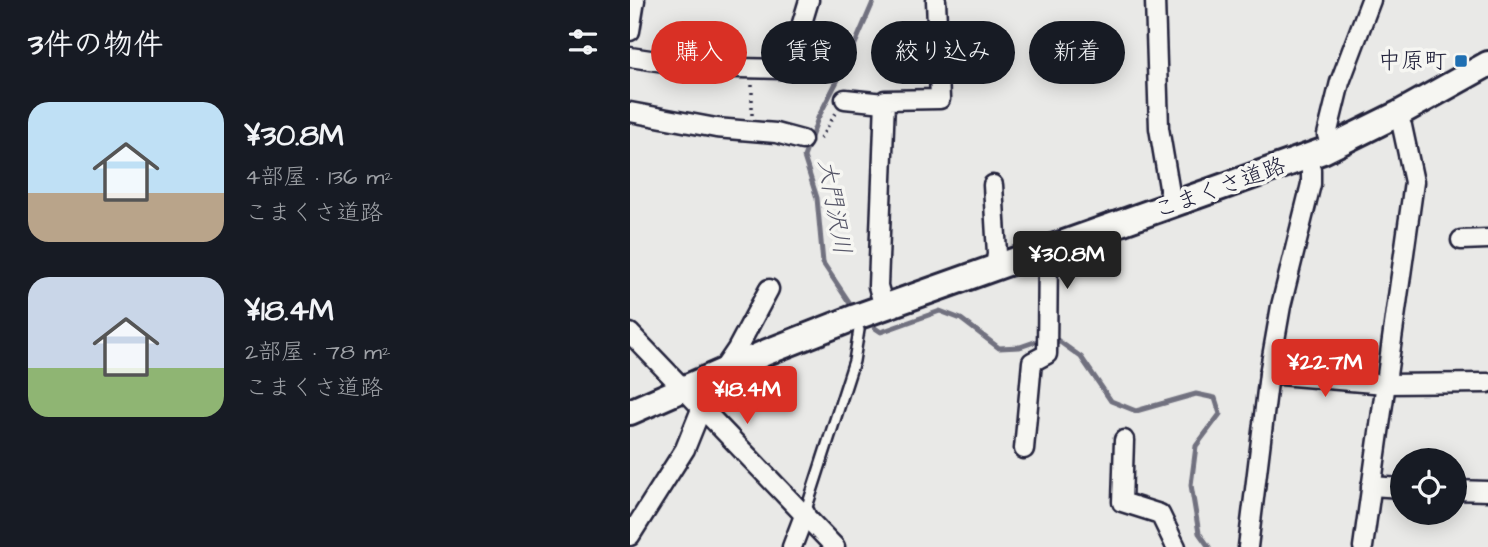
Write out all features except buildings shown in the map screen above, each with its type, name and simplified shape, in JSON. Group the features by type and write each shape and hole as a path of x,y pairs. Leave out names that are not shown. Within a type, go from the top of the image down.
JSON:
{"street":[{"path":"630,31 635,0"},
{"path":"630,57 697,67 781,69 790,63 809,0"},
{"path":"845,99 884,103 885,100 940,99 936,0"},
{"path":"1155,0 1159,128 1172,205"},
{"path":"1326,135 1340,82 1371,0"},
{"name":"こまくさ道路","path":"630,412 884,307 1307,156 1398,114 1487,66"},
{"path":"884,103 878,286 884,307"},
{"path":"630,112 716,128 776,133 803,140"},
{"path":"1363,547 1414,182 1402,126"},
{"path":"1248,547 1269,374 1281,306 1311,184 1307,156"},
{"path":"993,186 997,254 995,268"},
{"path":"1461,240 1488,239"},
{"path":"1024,449 1032,362 1046,354 1048,249"},
{"path":"722,372 769,289"},
{"path":"630,333 835,547"},
{"path":"1269,374 1385,384 1488,383"},
{"path":"630,536 685,449 702,407"},
{"path":"1124,440 1122,502 1160,514 1176,547"},
{"path":"1371,486 1390,487"},
{"path":"1467,490 1488,491"},
{"path":"792,547 805,513"}],"lane":[{"path":"805,513 854,361 859,330"}],"path":[{"path":"752,68 752,131"},
{"path":"803,140 816,146 845,99"}],"waterway":[{"name":"大門沢川","path":"849,302 823,263 817,198 804,157 818,118 849,58 874,0"},
{"name":"大門沢川","path":"875,328 881,332 940,311 961,319 999,348 1020,347 1043,339"},
{"name":"大門沢川","path":"1053,337 1081,357 1111,401 1136,411 1196,394 1215,398 1220,414 1196,446 1191,485 1199,533 1209,547"}],"place":[{"name":"中原町","path":"1461,61"}]}
